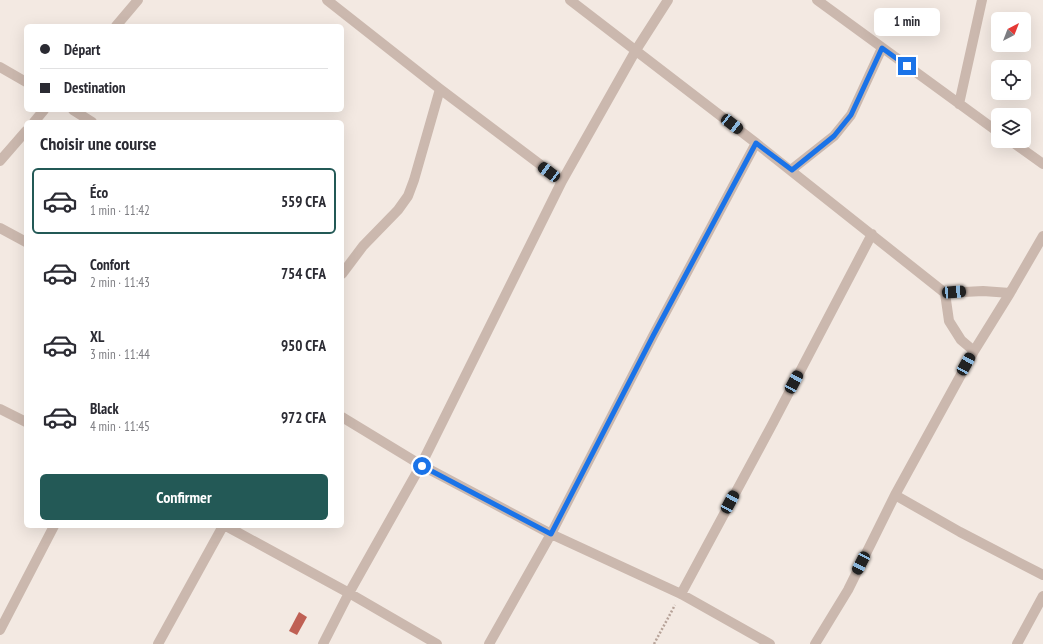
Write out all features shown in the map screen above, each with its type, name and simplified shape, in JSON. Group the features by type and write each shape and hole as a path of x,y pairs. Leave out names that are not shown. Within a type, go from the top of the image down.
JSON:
{"street":[{"path":"118,24 138,0"},
{"path":"327,0 440,89 562,181"},
{"path":"570,0 792,170 945,292 983,291 1010,293"},
{"path":"323,644 349,593 422,466 562,181 636,50 668,0"},
{"path":"817,0 991,127"},
{"path":"958,104 982,0"},
{"path":"792,170 834,136 851,115 882,48"},
{"path":"0,67 24,81"},
{"path":"344,271 363,246 398,210 408,196 440,89"},
{"path":"36,120 42,112"},
{"path":"76,112 89,120"},
{"path":"0,161 24,133"},
{"path":"489,644 551,534 653,336 756,143"},
{"path":"1021,148 1043,164"},
{"path":"0,228 24,241"},
{"path":"681,594 872,234"},
{"path":"815,644 848,590 895,496 974,351 1043,236"},
{"path":"945,292 949,321 961,340 974,351"},
{"path":"0,409 24,421"},
{"path":"344,418 422,466 551,534 681,594 770,644"},
{"path":"895,496 1043,575"},
{"path":"0,630 53,528"},
{"path":"158,644 222,528"},
{"path":"230,528 349,593 437,644"},
{"path":"1017,644 1043,596"}],"path":[{"path":"654,644 681,594"}],"building":[{"path":"299,612 307,617 297,635 289,631"}],"route":[{"path":"422,466 551,534 653,336 756,143 792,170 834,136 843,126 851,115 882,48 907,66"}]}
